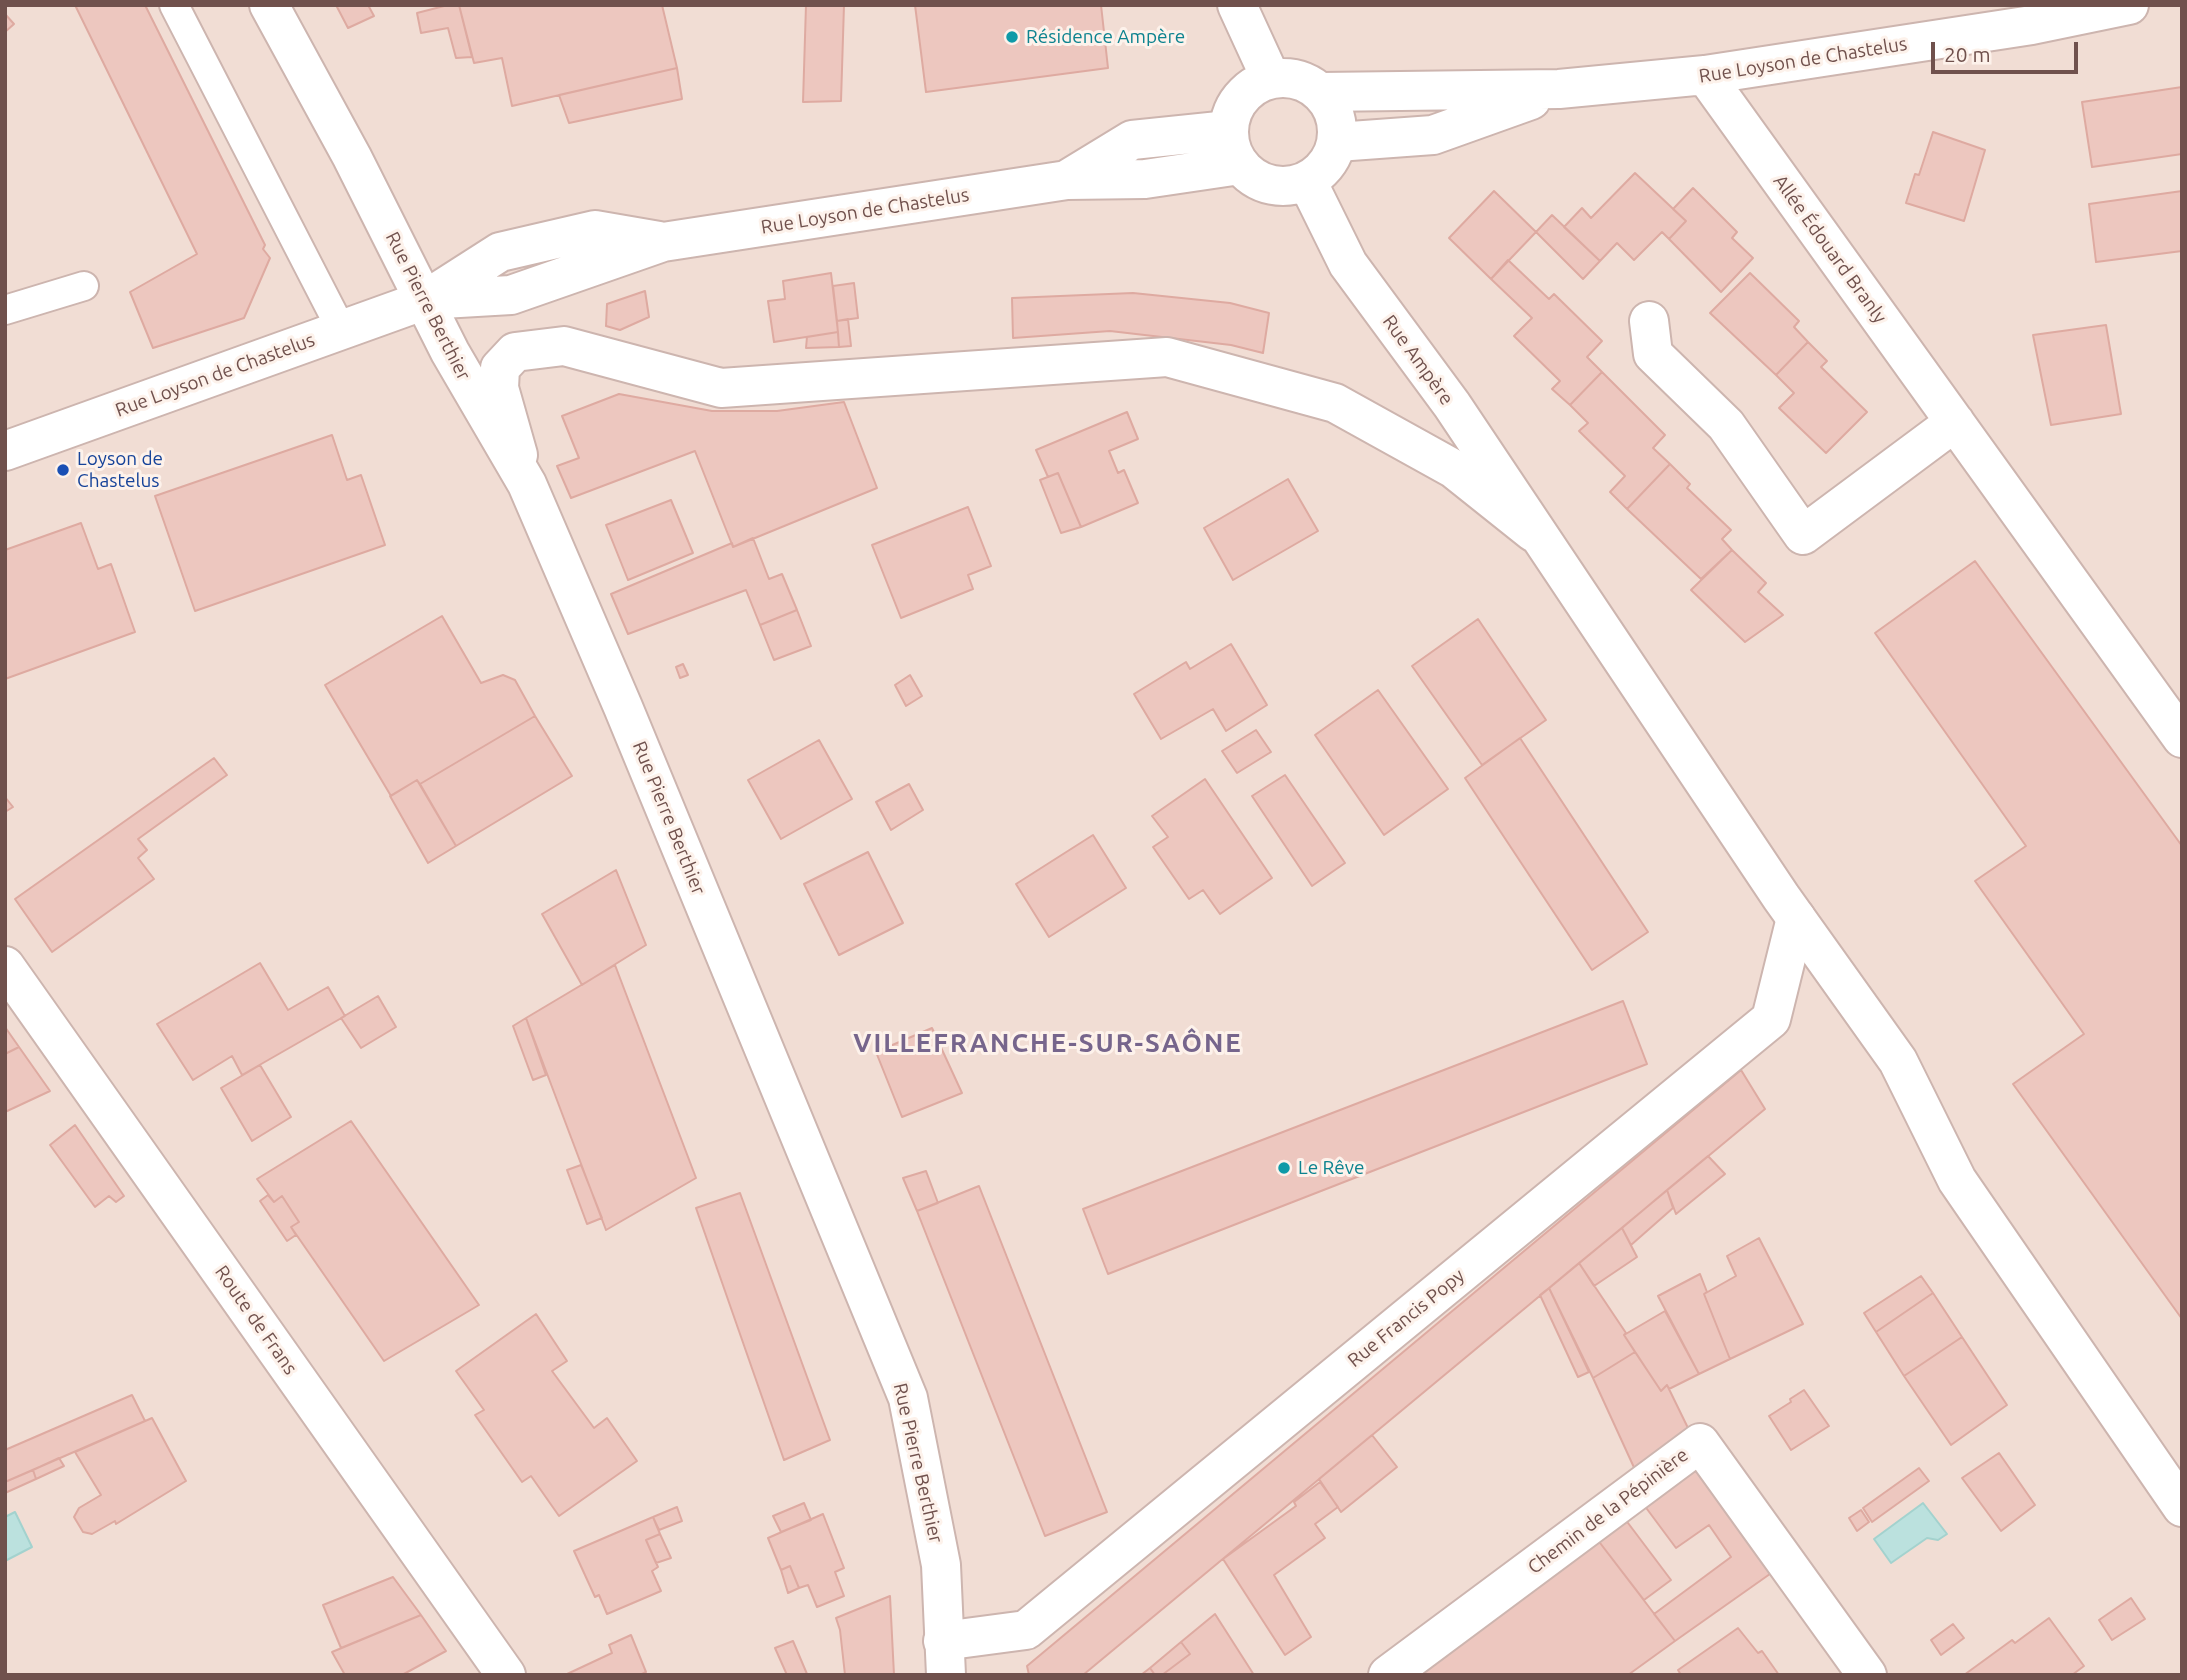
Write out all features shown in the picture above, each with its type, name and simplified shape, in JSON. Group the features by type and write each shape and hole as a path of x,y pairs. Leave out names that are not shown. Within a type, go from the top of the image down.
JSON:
{"street":[{"name":"Rue Pierre Berthier","path":"269,5 352,157 450,352 527,484 624,706 908,1398 941,1565 945,1658"},
{"path":"1237,5 1271,79"},
{"name":"Rue Loyson de Chastelus","path":"1321,92 1559,89 1705,75 2030,15 2129,5"},
{"name":"Allée Édouard Branly","path":"1705,75 2182,738"},
{"path":"1289,78 1307,83 1321,92 1332,109 1338,126 1337,142 1331,158 1321,171 1307,181 1289,186 1271,185 1254,177 1234,147 1233,112 1242,97 1255,85 1271,79 1289,78"},
{"name":"Rue Loyson de Chastelus","path":"1337,142 1433,135 1559,89"},
{"name":"Rue Loyson de Chastelus","path":"5,451 425,300 511,295 663,242 1067,180 1132,140 1234,147"},
{"name":"Rue Ampère","path":"1307,181 1348,264 1452,405 1796,918 1898,1061 1957,1181 2182,1507"},
{"path":"1649,321 1653,354 1726,425 1803,535 1955,422"},
{"path":"527,484 499,388 500,368 515,352 564,346 722,388 1167,356 1335,403 1454,469 1537,535"},
{"name":"Rue Francis Popy","path":"945,1658 1026,1630 1771,1019 1796,918"},
{"name":"Route de Frans","path":"5,966 506,1675"},
{"name":"Chemin de la Pépinière","path":"1388,1675 1700,1443 1867,1675"}],"lane":[{"path":"174,5 341,329"},
{"path":"5,310 84,286"}],"shaded area":[{"path":"5,5 2182,5 2182,1675 5,1675"}],"water":[{"path":"1923,1503 1947,1534 1938,1540 1927,1538 1891,1563 1874,1539"},
{"path":"15,1512 32,1547 5,1561 5,1517"}],"building":[{"path":"75,5 145,5 265,245 263,249 270,258 244,318 153,348 130,292 197,254"},
{"path":"336,5 368,5 374,16 348,28"},
{"path":"459,5 472,57 456,58 448,28 421,33 417,13"},
{"path":"459,5 662,5 677,68 512,106 502,58 474,63"},
{"path":"806,5 844,5 841,101 803,102"},
{"name":"Résidence Ampère","path":"915,5 1101,5 1108,68 926,92"},
{"path":"5,14 14,24 5,32"},
{"path":"677,68 682,99 569,123 559,95"},
{"path":"2182,87 2182,154 2092,167 2082,102"},
{"path":"1933,132 1985,150 1964,221 1906,203 1915,174 1919,175"},
{"path":"1635,173 1686,221 1669,239 1662,232 1634,260 1617,243 1600,261 1564,227 1582,208 1591,218"},
{"path":"1693,188 1737,232 1732,238 1753,258 1721,292 1669,239 1686,221 1673,209"},
{"path":"1494,191 1536,232 1491,279 1449,238"},
{"path":"2182,191 2182,251 2096,262 2089,204"},
{"path":"1552,215 1600,261 1583,279 1536,232"},
{"path":"1508,260 1549,299 1554,294 1602,341 1587,357 1602,372 1570,405 1552,389 1560,381 1514,336 1532,318 1491,279"},
{"path":"831,273 838,332 774,342 768,301 785,299 783,281"},
{"path":"1750,273 1799,321 1794,327 1808,342 1776,375 1710,313"},
{"path":"854,283 858,318 837,321 833,286"},
{"path":"645,291 649,317 620,330 606,326 607,304"},
{"path":"1133,293 1230,303 1269,313 1263,353 1231,345 1110,331 1013,338 1012,298"},
{"path":"848,319 851,346 839,347 837,321"},
{"path":"2106,325 2121,414 2051,425 2033,335"},
{"path":"838,332 839,347 806,348 807,337"},
{"path":"1808,342 1827,361 1821,367 1867,412 1826,453 1779,408 1794,393 1776,375"},
{"path":"1602,372 1665,435 1653,448 1670,464 1627,509 1610,492 1625,476 1579,431 1588,423 1570,405"},
{"path":"619,394 712,411 777,411 844,402 877,488 733,547 695,451 571,498 557,466 579,458 562,416"},
{"path":"1127,412 1138,439 1109,451 1118,473 1124,470 1138,503 1081,527 1058,473 1048,477 1036,450"},
{"path":"332,435 347,480 361,475 385,545 195,611 155,496"},
{"path":"1670,464 1690,484 1687,488 1731,530 1722,539 1732,550 1701,579 1627,509"},
{"path":"1058,473 1081,527 1061,533 1040,480"},
{"path":"1288,479 1318,531 1233,580 1204,528"},
{"path":"671,500 693,553 628,580 606,525"},
{"path":"968,507 991,566 968,575 973,589 901,618 872,545"},
{"path":"81,523 98,569 111,564 135,632 5,679 5,550"},
{"path":"753,538 769,579 782,574 797,610 760,625 746,590 628,634 611,594 732,543 733,547"},
{"path":"1732,550 1766,583 1758,592 1783,615 1745,642 1691,590"},
{"path":"1975,561 2182,846 2182,1319 2013,1084 2084,1034 1975,881 2026,846 1875,633"},
{"path":"797,610 811,646 774,660 760,625"},
{"path":"442,616 481,683 503,675 515,680 535,716 420,784 417,780 391,796 325,685"},
{"path":"1478,619 1546,720 1482,765 1412,666"},
{"path":"1231,644 1267,705 1226,731 1213,709 1161,739 1134,694 1186,662 1190,669"},
{"path":"683,664 688,675 680,678 676,667"},
{"path":"910,675 922,696 906,706 895,685"},
{"path":"1378,690 1448,789 1384,835 1315,735"},
{"path":"535,716 572,776 456,846 420,784"},
{"path":"1256,730 1271,752 1237,773 1222,751"},
{"path":"1520,738 1648,932 1592,970 1465,778"},
{"path":"819,740 852,799 781,839 748,780"},
{"path":"214,758 227,775 138,839 147,850 138,858 154,879 52,952 15,899"},
{"path":"1285,775 1345,863 1312,886 1252,796"},
{"path":"1205,779 1272,878 1220,914 1203,890 1189,899 1153,847 1168,837 1152,816"},
{"path":"417,780 456,846 428,863 390,796"},
{"path":"909,784 923,810 891,830 876,802"},
{"path":"5,797 13,807 5,812"},
{"path":"1093,835 1126,888 1049,937 1016,884"},
{"path":"868,852 903,923 839,955 804,884"},
{"path":"616,870 646,945 582,985 542,914"},
{"path":"260,963 288,1010 328,987 345,1016 242,1075 232,1056 193,1080 157,1024"},
{"path":"615,965 696,1178 606,1230 526,1018"},
{"path":"378,996 396,1027 361,1048 341,1018"},
{"name":"Le Rêve","path":"1623,1001 1647,1064 1108,1274 1083,1209"},
{"path":"526,1018 546,1075 533,1080 513,1026"},
{"path":"5,1027 19,1047 5,1054"},
{"path":"932,1028 962,1093 902,1117 876,1052"},
{"path":"19,1047 50,1091 5,1112 5,1054"},
{"path":"260,1065 291,1117 252,1141 221,1088"},
{"path":"1741,1070 1765,1109 1083,1675 1029,1675 1027,1666"},
{"path":"351,1121 479,1305 384,1361 291,1227 299,1222 282,1196 274,1202 257,1179"},
{"path":"75,1125 124,1196 116,1202 109,1196 95,1207 50,1145"},
{"path":"1708,1156 1725,1174 1676,1214 1667,1190"},
{"path":"581,1165 602,1218 587,1224 567,1170"},
{"path":"926,1171 938,1203 917,1211 903,1178"},
{"path":"979,1186 1107,1512 1045,1536 917,1211"},
{"path":"1667,1190 1673,1208 1631,1245 1622,1228"},
{"path":"740,1193 830,1440 784,1460 696,1208"},
{"path":"268,1195 274,1202 282,1196 299,1222 291,1227 296,1235 287,1241 260,1201"},
{"path":"1622,1228 1637,1257 1594,1286 1579,1263"},
{"path":"1759,1238 1803,1324 1730,1359 1704,1294 1736,1276 1727,1256"},
{"path":"1579,1263 1626,1333 1624,1335 1635,1352 1593,1378 1549,1288"},
{"path":"1700,1274 1707,1292 1704,1294 1730,1359 1699,1374 1658,1296"},
{"path":"1921,1276 1933,1293 1876,1332 1864,1313"},
{"path":"1549,1288 1589,1372 1578,1377 1540,1295"},
{"path":"1933,1293 1962,1337 1904,1376 1876,1332"},
{"path":"1665,1311 1699,1374 1669,1389 1667,1385 1661,1391 1624,1335"},
{"path":"536,1314 567,1361 552,1371 594,1428 607,1418 637,1461 559,1516 531,1476 522,1482 475,1415 484,1410 456,1371"},
{"path":"1962,1337 2007,1405 1951,1445 1904,1376"},
{"path":"1635,1352 1661,1391 1667,1385 1688,1428 1669,1449 1637,1474 1593,1378"},
{"path":"1804,1390 1829,1426 1791,1450 1769,1416"},
{"path":"132,1395 145,1421 5,1482 5,1450"},
{"path":"152,1418 186,1481 116,1524 115,1521 92,1534 83,1532 74,1517 79,1508 101,1495 75,1452"},
{"path":"1372,1435 1397,1467 1341,1512 1319,1479"},
{"path":"1999,1453 2035,1505 2001,1531 1962,1478"},
{"path":"1696,1457 1777,1569 1675,1641 1654,1614 1731,1557 1709,1525 1676,1548 1644,1505"},
{"path":"59,1458 64,1466 36,1479 33,1470"},
{"path":"1919,1468 1929,1481 1872,1522 1863,1508"},
{"path":"33,1470 36,1479 5,1493 5,1482"},
{"path":"1320,1482 1338,1507 1315,1524 1325,1538 1274,1575 1311,1637 1285,1655 1223,1559 1296,1506 1294,1502"},
{"path":"804,1503 811,1520 781,1532 773,1516"},
{"path":"677,1507 682,1521 659,1530 653,1517"},
{"path":"1861,1510 1869,1522 1857,1531 1849,1518"},
{"path":"823,1514 844,1568 835,1572 844,1596 817,1607 808,1585 799,1588 790,1566 781,1570 768,1538"},
{"path":"653,1517 660,1534 646,1540 658,1567 652,1571 661,1591 607,1614 599,1595 595,1597 574,1551"},
{"path":"1625,1519 1671,1580 1644,1600 1597,1539"},
{"path":"660,1534 671,1558 656,1563 646,1540"},
{"path":"1597,1539 1675,1641 1628,1675 1416,1675"},
{"path":"790,1566 799,1588 788,1593 781,1570"},
{"path":"393,1577 421,1615 341,1648 323,1605"},
{"path":"890,1596 894,1675 845,1675 836,1618"},
{"path":"2131,1598 2145,1619 2112,1640 2099,1620"},
{"path":"1215,1614 1254,1675 1162,1675 1190,1654 1181,1642"},
{"path":"421,1615 446,1651 402,1675 345,1675 332,1652"},
{"path":"2049,1618 2084,1666 2072,1675 1964,1675 2012,1640 2015,1643"},
{"path":"1953,1624 1964,1638 1941,1655 1931,1640"},
{"path":"1738,1628 1758,1653 1762,1651 1779,1675 1681,1675 1678,1670"},
{"path":"631,1635 646,1672 640,1675 565,1675 612,1653 609,1645"},
{"path":"793,1641 807,1674 787,1675 775,1648"},
{"path":"1181,1642 1190,1654 1162,1675 1155,1675 1150,1668"},
{"path":"1150,1668 1155,1675 1141,1675"}],"place":[{"name":"Résidence Ampère","path":"1012,37"},
{"name":"Loyson de Chastelus","path":"63,470"},
{"name":"Le Rêve","path":"1284,1168"}],"district":[{"name":"VILLEFRANCHE-SUR-SAÔNE","path":"1048,1043"}]}
